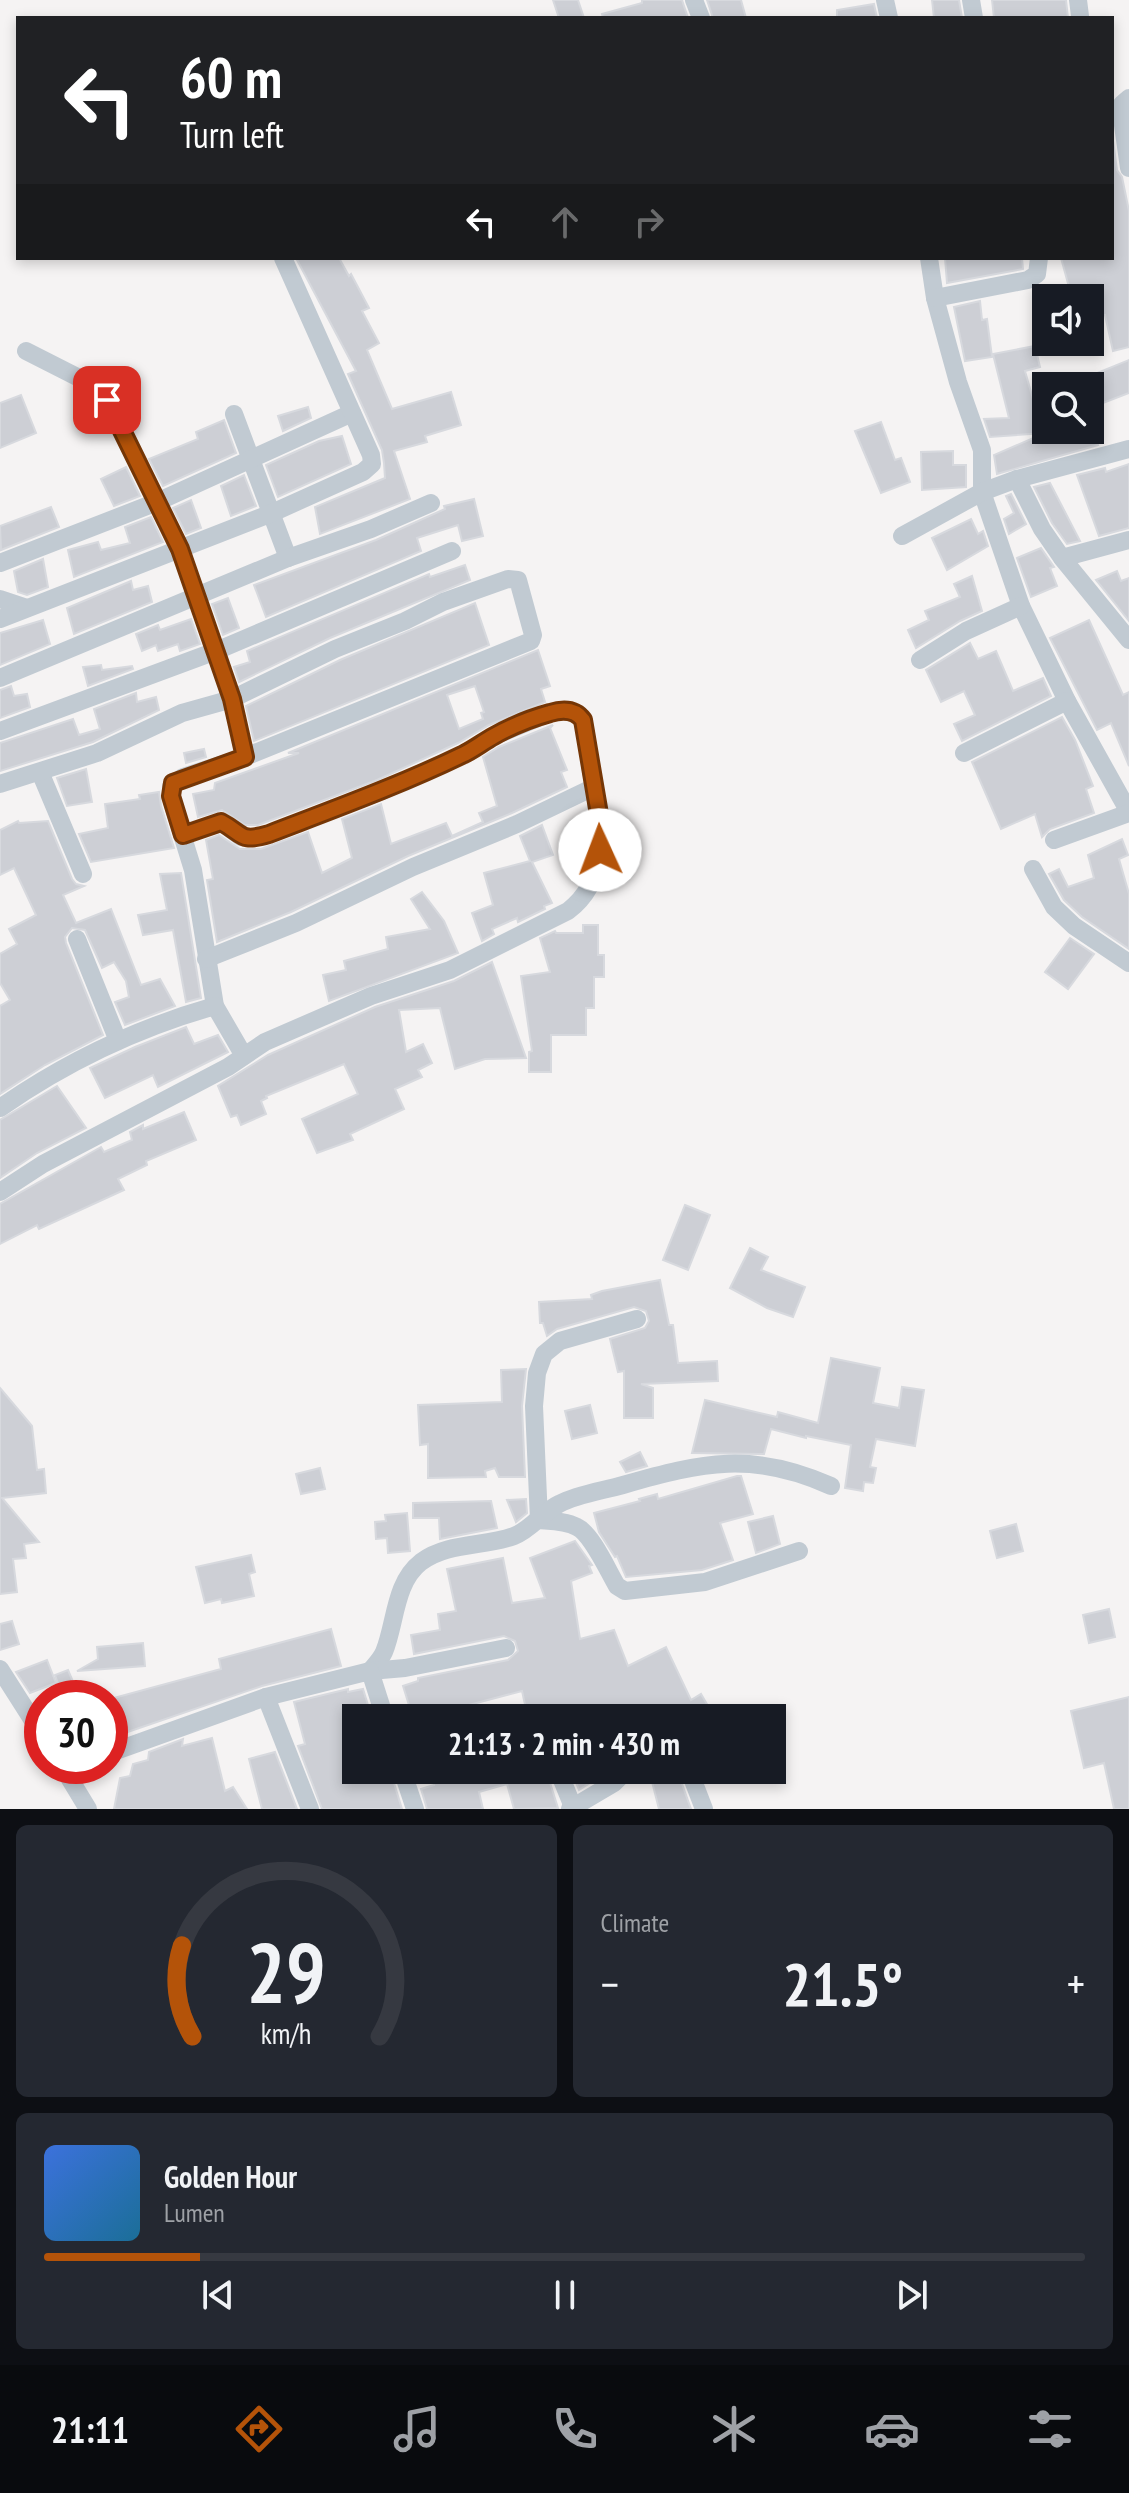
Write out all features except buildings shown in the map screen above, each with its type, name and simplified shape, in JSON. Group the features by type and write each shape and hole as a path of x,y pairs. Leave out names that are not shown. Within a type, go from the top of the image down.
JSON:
{"street":[{"path":"1129,98 1122,104 1121,111 1129,168"},
{"path":"0,619 272,513 363,472 372,464 371,455 284,260"},
{"path":"929,260 935,298 958,382 982,450 982,492 1021,606 1067,701 1129,812 1054,840"},
{"path":"935,298 1028,280 1037,274 1039,260"},
{"path":"26,351 93,385 107,400 180,549 232,699 245,757"},
{"path":"0,563 157,502 352,413"},
{"path":"234,414 288,558"},
{"path":"902,536 982,492 1017,479 1129,449"},
{"path":"1017,479 1042,529 1062,558 1129,640"},
{"path":"0,678 288,558 371,529 431,503"},
{"path":"1062,558 1129,540"},
{"path":"0,731 216,651 452,551"},
{"path":"0,784 97,753 182,713 232,699 335,649 443,602 508,579 518,580 533,635 531,641 173,783 171,796 193,870 215,1006 244,1056"},
{"path":"0,599 27,608"},
{"path":"920,660 966,631 1021,606"},
{"path":"964,753 1067,701"},
{"path":"0,1192 43,1164 228,1067 265,1042 371,996 472,960 568,911 581,901 590,888 600,850 601,826 583,720 579,714 566,710 550,713 494,736 464,754 382,791 269,834 241,837 221,822 183,835"},
{"path":"40,772 83,874"},
{"path":"206,959 296,923 594,787"},
{"path":"1033,869 1054,907 1074,926 1129,963"},
{"path":"77,939 118,1041"},
{"path":"0,1108 67,1065 171,1018 215,1006"},
{"path":"539,1520 534,1406 537,1373 544,1354 560,1341 637,1319"},
{"path":"370,1671 383,1655 408,1576 421,1562 442,1551 513,1536 529,1528 556,1505 656,1476 722,1463 774,1466 798,1471 831,1486"},
{"path":"539,1520 577,1526 585,1533 617,1586 625,1591 705,1582 799,1551"},
{"path":"128,1747 266,1697 370,1671 405,1668 506,1648"},
{"path":"0,1669 24,1707"},
{"path":"370,1671 381,1704"},
{"path":"266,1697 310,1809"},
{"path":"75,1784 88,1809"},
{"path":"407,1784 415,1809"},
{"path":"563,1784 571,1808 612,1784"},
{"path":"694,1784 704,1809"}],"route":[{"path":"107,400 180,549 232,699 245,757 173,783 172,802 183,835 216,822 226,824 241,837 269,834 382,791 464,754 494,736 550,713 566,710 579,714 583,720 601,826 600,850"}]}
